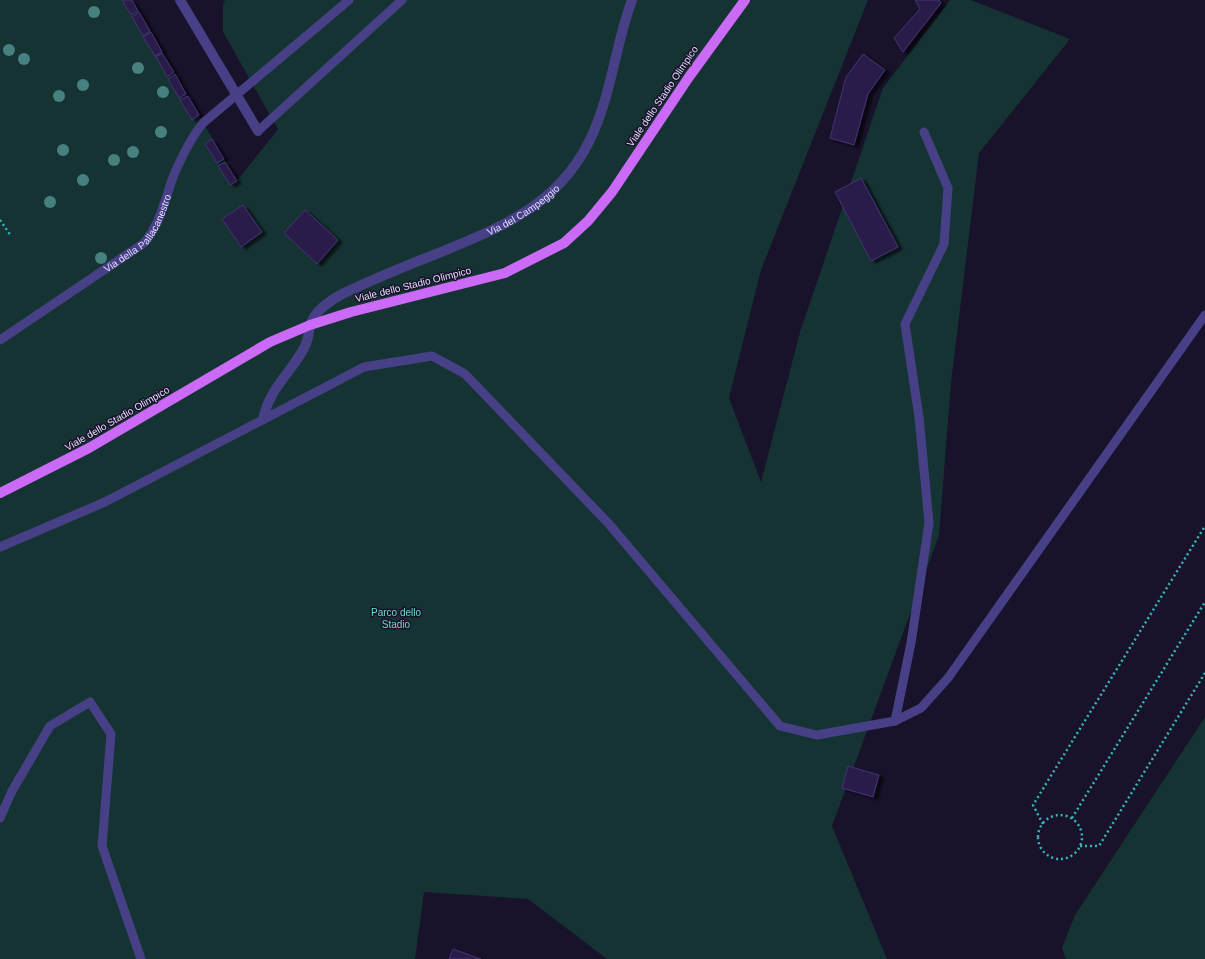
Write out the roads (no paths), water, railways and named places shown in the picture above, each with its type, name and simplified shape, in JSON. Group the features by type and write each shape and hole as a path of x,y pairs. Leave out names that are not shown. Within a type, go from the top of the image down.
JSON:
{"main road":[{"name":"Viale dello Stadio Olimpico","path":"0,492 64,462 126,427 252,351 310,325 351,312 505,273 564,243 588,221 612,192 689,76 745,0"}],"street":[{"path":"180,0 238,95 258,131"},
{"name":"Via del Campeggio","path":"310,325 323,307 337,296 500,227 516,219 548,197 573,169 594,131 604,104 632,0"},
{"path":"263,419 274,391 306,344 310,325"}],"lane":[{"name":"Via della Pallacanestro","path":"0,340 144,243 159,219 174,176 193,136 203,123 349,0"},
{"path":"258,131 402,0"},
{"path":"895,721 912,643 929,523 919,417 905,324 944,244 948,188 924,132"},
{"path":"0,547 105,502 364,368 432,356 464,374 609,524 780,726 817,735 895,721 921,708 948,678 1205,315"},
{"path":"0,818 12,791 50,726 90,702 111,734 102,846 141,959"}],"park label":[{"name":"Parco dello Stadio","path":"396,618"}]}
